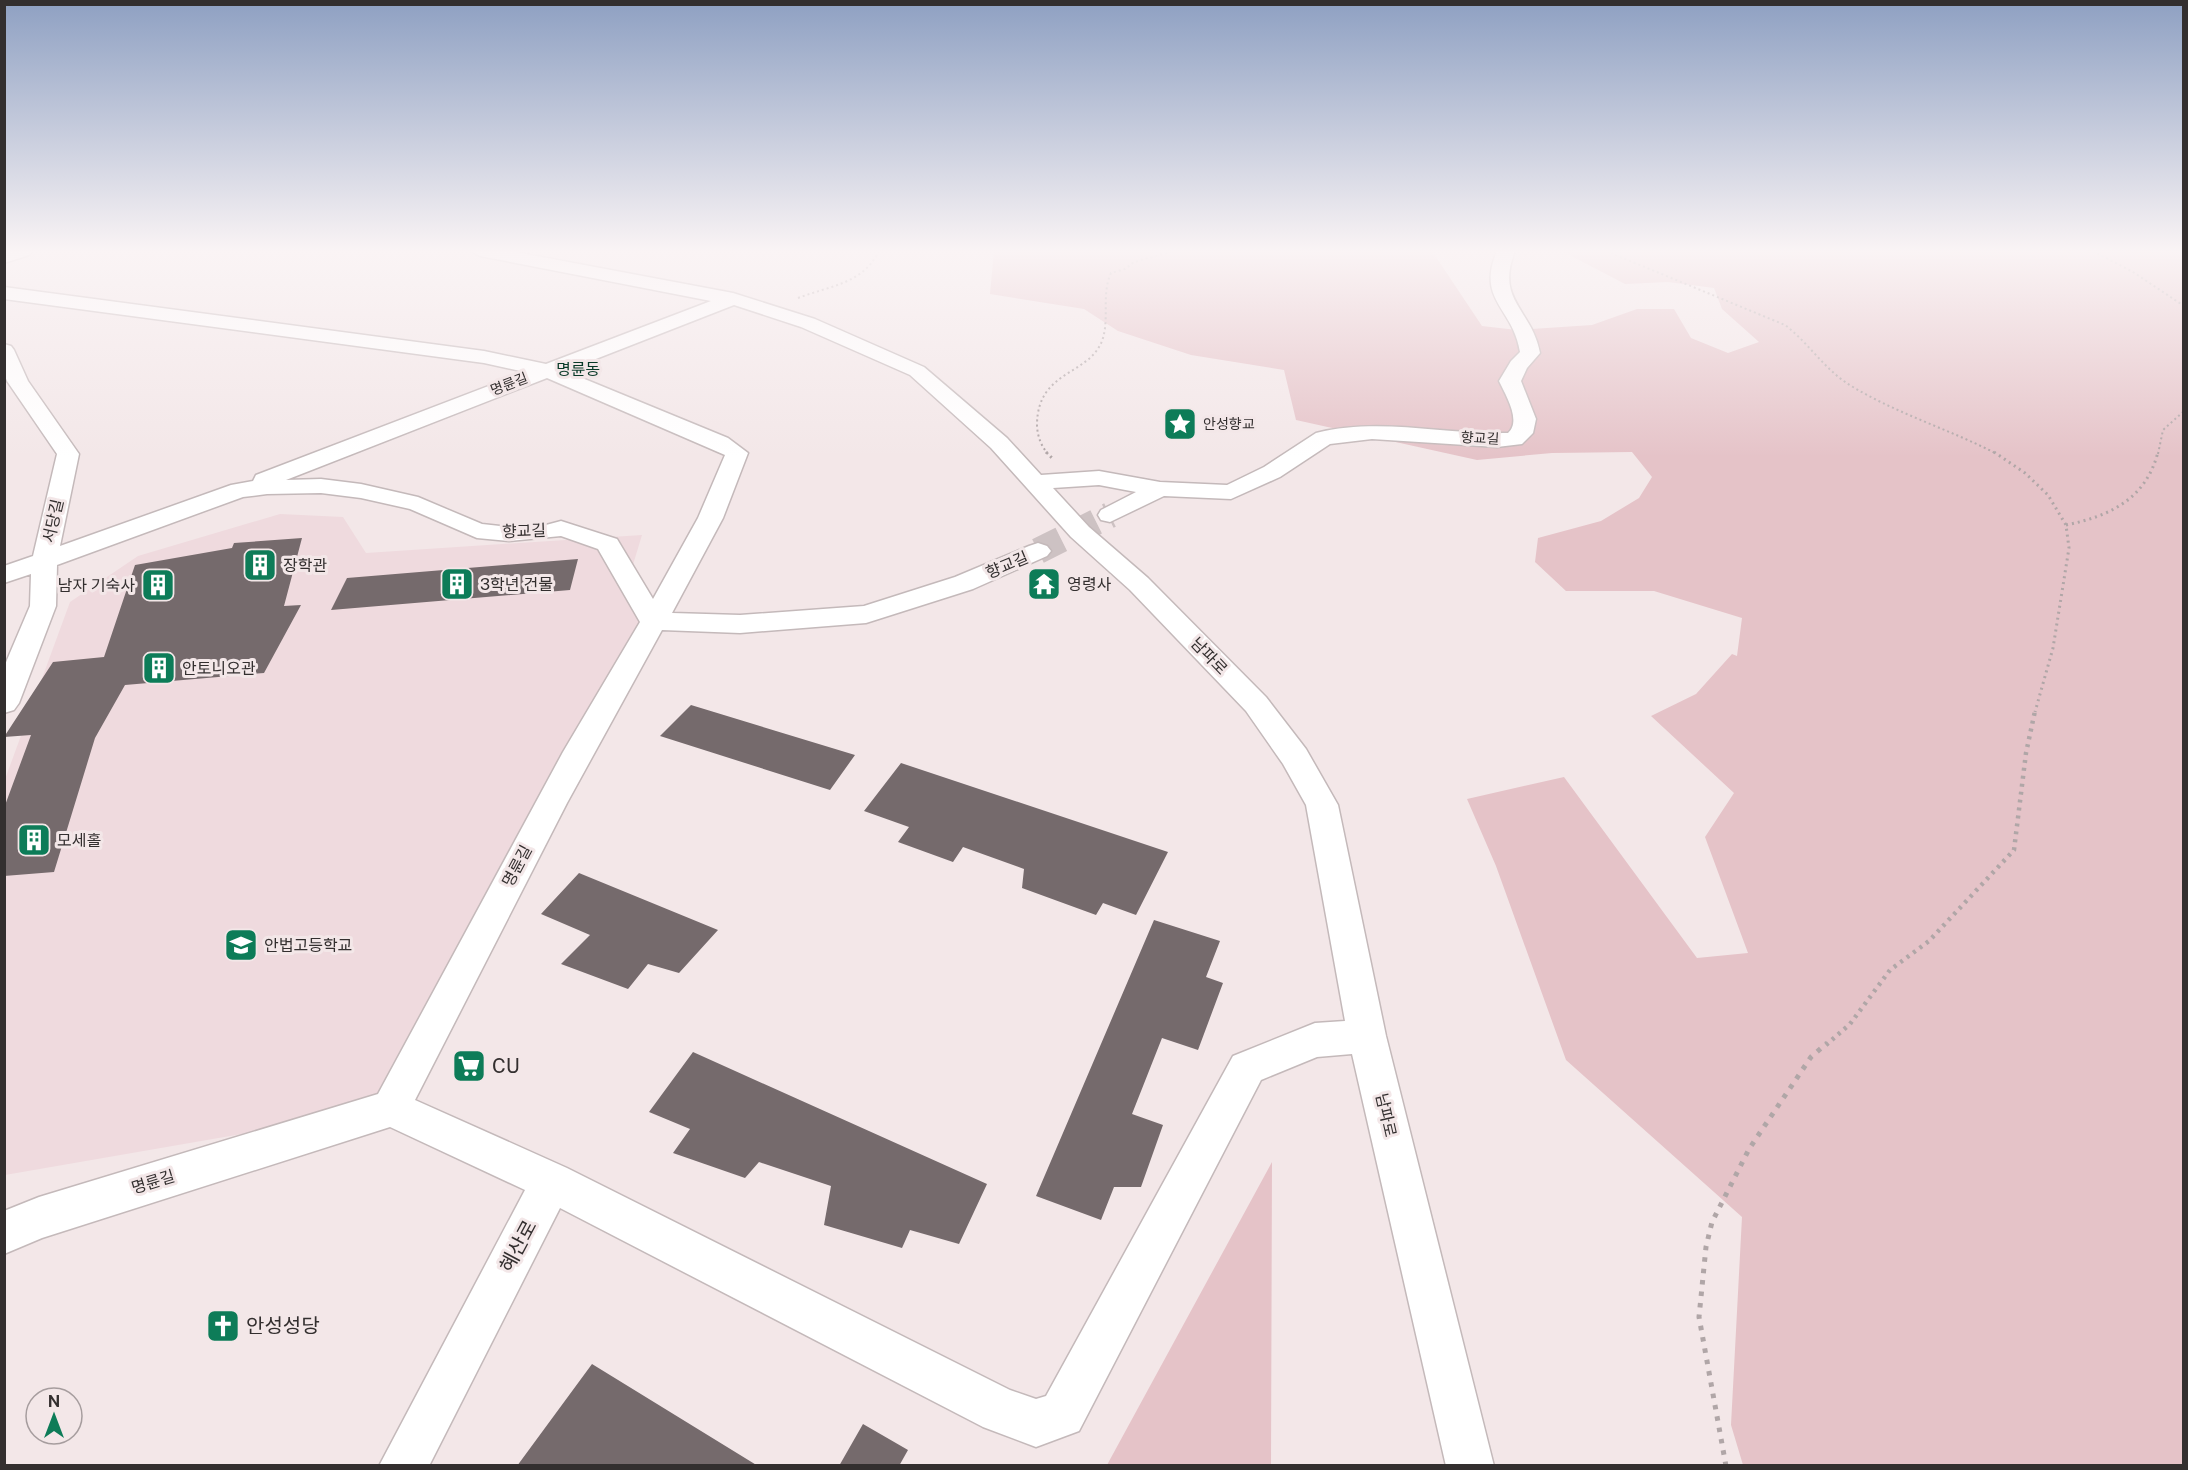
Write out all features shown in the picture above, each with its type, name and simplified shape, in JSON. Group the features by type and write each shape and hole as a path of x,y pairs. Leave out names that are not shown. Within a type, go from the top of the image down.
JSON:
{"street":[{"name":"명륜길","path":"4,1233 39,1218 392,1108 496,905 712,519 737,453 720,443 545,370 484,357 204,320"},
{"path":"545,370 677,320"},
{"name":"남파로","path":"798,320 917,371 999,443 1080,531 1139,584 1256,704 1295,757 1322,806 1367,1036 1470,1466"},
{"name":"향교길","path":"1110,515 1160,489 1231,492 1272,472 1324,438 1372,432 1497,440 1515,439 1522,433 1526,420 1510,381 1518,365 1530,353 1530,341 1516,320"},
{"name":"서당길","path":"4,350 18,381 68,454 44,562 43,606 4,704"},
{"name":"명륜길","path":"239,490 545,370"},
{"path":"1035,482 1099,478 1160,489"},
{"name":"향교길","path":"4,575 239,490 321,486 361,491 418,504 477,531 509,534 548,532 561,528 608,544 653,621 740,624 866,614 964,583 1038,551"},
{"path":"392,1108 552,1182 1000,1410 1036,1423 1062,1414 1247,1068 1315,1040 1367,1036"},
{"name":"혜산로","path":"403,1466 552,1182"}],"path":[{"path":"1080,480 1050,457 1038,440 1035,423 1045,392 1061,376 1081,366 1102,341 1105,320"},
{"path":"1726,1466 1698,1317 1706,1247 1712,1222 1749,1149 1811,1057 1850,1024 1890,970 1929,941 2014,850 2026,753 2044,673 2053,648 2069,548 2066,525 2048,495 2008,460 1854,388 1829,371 1801,337 1785,324 1774,320"},
{"path":"2066,525 2100,518 2119,511 2140,488 2154,465 2158,436 2163,428 2184,411"}],"shaded area":[{"path":"1100,320 1478,320 1482,326 1517,330 1592,325 1607,320 1680,320 1691,338 1728,353 1759,342 1734,320 2183,320 2183,1465 1743,1465 1731,1425 1742,1217 1566,1060 1496,866 1467,799 1564,777 1697,958 1748,953 1705,837 1734,793 1651,716 1696,694 1732,654 1737,656 1742,618 1654,591 1566,591 1535,562 1538,538 1601,521 1639,498 1652,477 1632,452 1552,453 1477,460 1296,420 1284,370 1191,355 1118,331"},
{"name":"안법고등학교","path":"280,514 343,517 366,553 642,535 632,568 647,620 391,1108 5,1175 4,782 70,602 138,556"},
{"path":"1272,1162 1271,1465 1107,1465"}],"building":[{"path":"302,538 284,606 301,605 264,673 125,685 95,738 54,872 4,876 4,808 31,735 4,737 53,662 104,657 135,565 232,548 234,543"},
{"name":"3학년 건물","path":"578,559 570,590 331,610 347,578"},
{"path":"691,705 855,755 830,790 660,736"},
{"path":"901,763 1168,852 1136,915 1103,903 1096,915 1022,888 1024,869 963,847 953,862 898,842 909,827 864,811"},
{"path":"579,873 718,930 679,973 648,964 628,989 561,964 590,935 541,914"},
{"path":"1154,920 1220,941 1206,977 1223,983 1198,1050 1162,1038 1132,1114 1163,1125 1141,1187 1114,1187 1101,1220 1036,1196"},
{"path":"693,1052 987,1184 959,1244 910,1230 902,1248 824,1225 831,1186 759,1162 745,1178 673,1153 690,1129 649,1112"},
{"path":"592,1364 758,1466 517,1466"},
{"path":"863,1424 908,1450 899,1466 839,1466"}],"tunnel":[{"path":"1038,551 1110,515"}],"place":[{"name":"안성향교","path":"1180,424"},
{"name":"장학관","path":"260,565"},
{"name":"3학년 건물","path":"457,584"},
{"name":"영령사","path":"1044,584"},
{"name":"남자 기숙사","path":"158,585"},
{"name":"안토니오관","path":"159,668"},
{"name":"모세홀","path":"34,840"},
{"name":"안법고등학교","path":"241,945"},
{"name":"CU","path":"469,1066"},
{"name":"안성성당","path":"223,1326"}],"district":[{"name":"명륜동","path":"578,369"}]}
